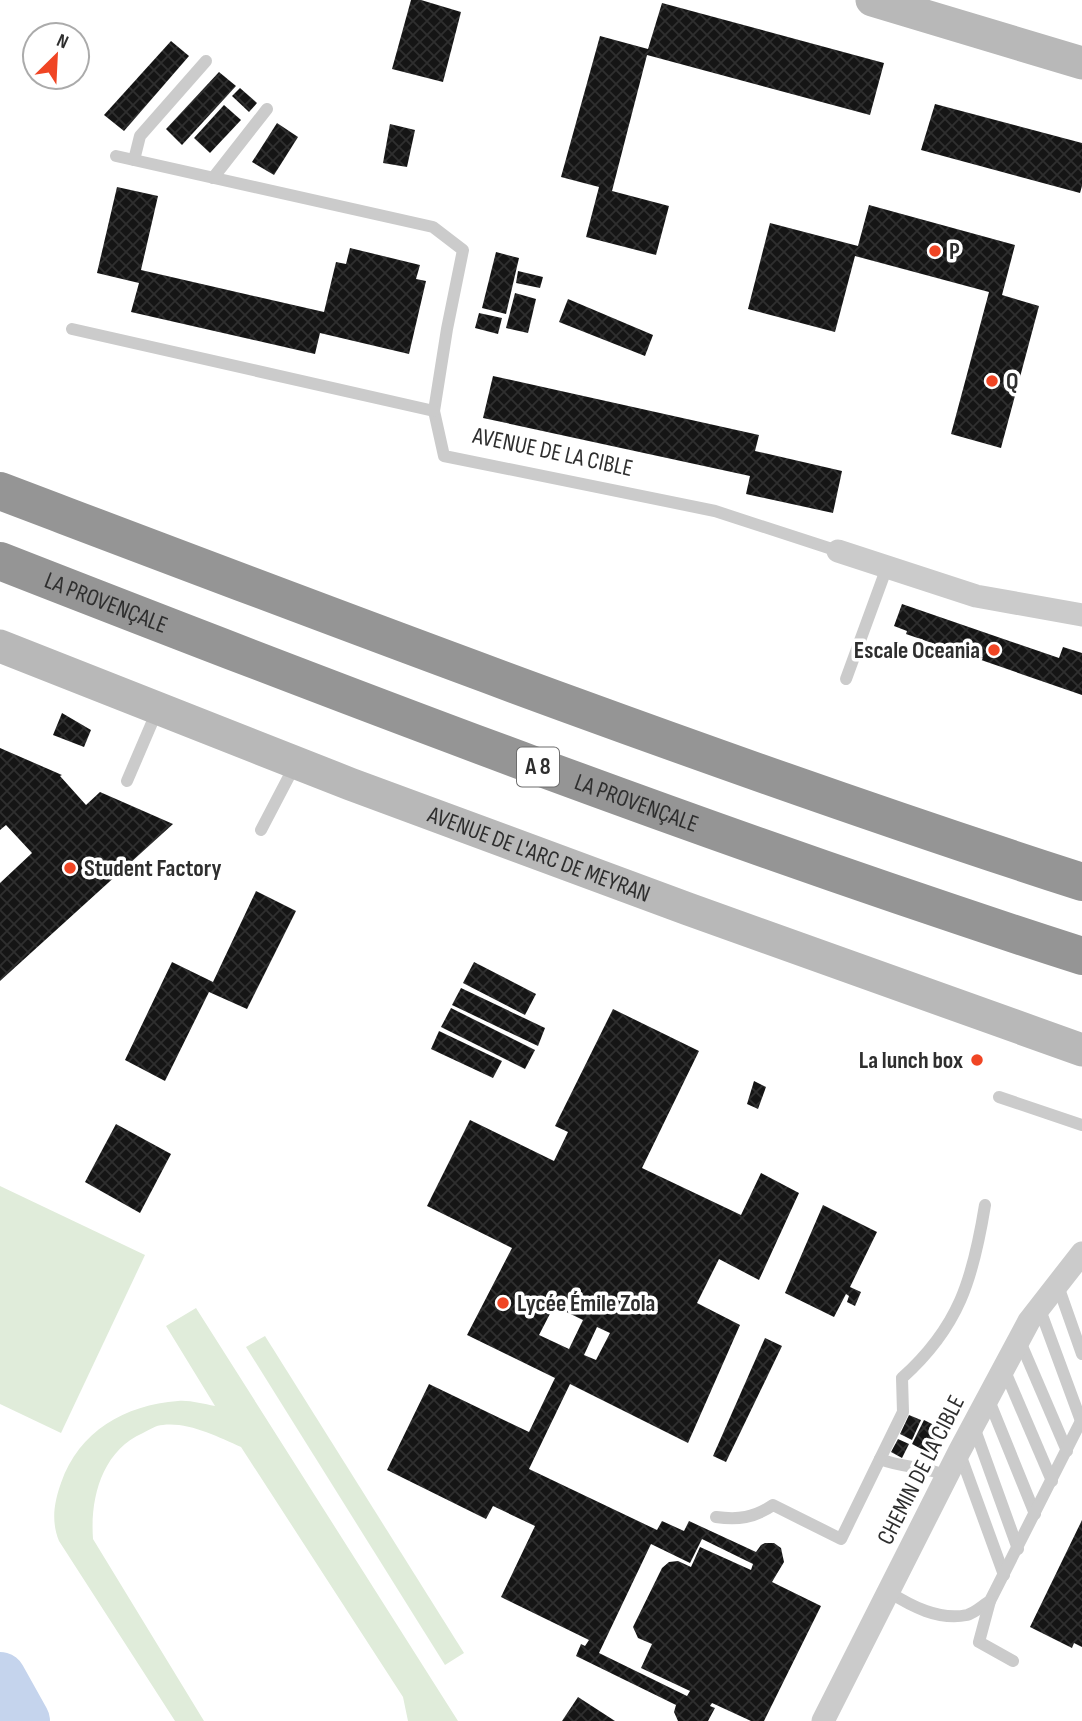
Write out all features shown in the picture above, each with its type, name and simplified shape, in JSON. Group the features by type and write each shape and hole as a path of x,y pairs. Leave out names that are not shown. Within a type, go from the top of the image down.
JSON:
{"highway":[{"path":"0,491 660,737 947,838 1082,881"},
{"name":"LA PROVENÇALE","path":"0,561 326,689 622,799 919,903 1082,956"}],"main road":[{"path":"872,0 1082,46"},
{"path":"915,0 946,15 1082,63"},
{"name":"AVENUE DE L'ARC DE MEYRAN","path":"0,646 296,762 688,909 1082,1050"}],"street":[{"name":"AVENUE DE LA CIBLE","path":"838,551 976,596 1082,615"},
{"name":"CHEMIN DE LA CIBLE","path":"823,1721 1019,1338 1057,1283 1080,1264"}],"lane":[{"path":"134,160 140,136 206,61"},
{"path":"213,178 267,109"},
{"name":"AVENUE DE LA CIBLE","path":"116,156 433,227 463,250 447,328 435,411 444,456 715,511 838,551"},
{"path":"72,329 435,411"},
{"path":"846,680 887,567"},
{"path":"127,781 158,709"},
{"path":"261,830 296,762"},
{"path":"999,1097 1082,1125"},
{"path":"716,1517 738,1520 762,1512 773,1505 841,1539 903,1412 902,1378 940,1339 958,1308 981,1231 985,1205"},
{"path":"1057,1283 1082,1354"},
{"path":"1013,1661 979,1642 990,1601 1081,1420 1039,1307"},
{"path":"1019,1338 1067,1451"},
{"path":"1004,1368 1052,1481"},
{"path":"988,1397 1035,1514"},
{"path":"973,1426 1018,1549"},
{"path":"959,1452 1004,1575"},
{"path":"880,1459 891,1464 937,1471 947,1476"},
{"path":"889,1592 906,1603 946,1617 969,1615 990,1601"}],"green space":[{"path":"0,1186 145,1255 61,1433 0,1404"},
{"path":"196,1308 458,1721 408,1721 403,1697 241,1447 193,1428 173,1425 155,1427 117,1451 102,1477 94,1508 93,1539 204,1721 175,1721 59,1541 54,1519 61,1483 79,1449 92,1435 122,1415 140,1408 183,1401 215,1406 166,1326"},
{"path":"265,1336 464,1653 445,1665 246,1347"},
{"path":"0,1678 24,1721 0,1721"}],"building":[{"path":"411,0 421,0 461,12 443,82 392,69"},
{"path":"662,3 884,63 870,115 647,55 612,191 669,206 656,255 586,237 599,187 561,177 600,36 648,49"},
{"path":"171,41 189,56 124,131 104,115"},
{"path":"219,72 236,86 182,145 166,129"},
{"path":"240,88 257,103 249,112 232,96"},
{"path":"935,104 1082,143 1080,193 921,150"},
{"path":"224,105 241,120 210,153 194,138"},
{"path":"277,123 298,137 274,175 252,162"},
{"path":"390,124 415,130 407,167 383,163"},
{"path":"117,187 158,196 141,270 324,312 336,262 346,264 350,248 420,265 416,279 426,281 409,354 320,333 315,354 131,312 139,283 97,273"},
{"path":"869,205 1015,245 1002,295 1039,306 1001,448 951,434 989,292 855,256 835,332 748,309 770,223 858,246"},
{"path":"496,252 519,258 506,314 482,308"},
{"path":"518,271 543,277 540,288 516,283"},
{"path":"515,293 536,299 528,333 506,328"},
{"path":"568,299 653,335 645,356 559,322"},
{"path":"479,313 502,318 498,334 475,328"},
{"path":"493,376 759,435 755,451 842,471 833,513 746,494 750,476 483,418"},
{"name":"Escale Oceania","path":"902,604 1059,658 1063,647 1082,653 1082,695 906,634 907,631 894,626"},
{"path":"62,713 91,730 84,747 53,735"},
{"name":"Student Factory","path":"0,748 62,775 60,776 86,805 100,792 173,824 0,981 0,883 32,853 6,825 0,830"},
{"path":"256,891 296,911 247,1009 209,992 165,1081 125,1060 172,962 213,982"},
{"path":"474,962 536,994 525,1015 463,983"},
{"path":"461,988 545,1028 538,1046 452,1005"},
{"path":"451,1008 535,1050 525,1069 441,1027"},
{"path":"613,1009 699,1051 642,1168 741,1215 761,1173 799,1193 759,1280 719,1259 697,1303 740,1325 688,1443 570,1384 529,1469 657,1530 662,1521 684,1531 689,1521 756,1552 765,1543 774,1543 781,1548 784,1562 772,1582 821,1606 764,1721 751,1721 712,1703 710,1706 715,1708 708,1721 678,1721 674,1712 676,1705 576,1656 581,1644 585,1646 589,1640 501,1597 535,1526 493,1506 486,1519 387,1470 429,1384 529,1432 555,1378 467,1335 512,1248 427,1206 470,1120 554,1161 568,1132 555,1126","holes":["554,1306 583,1320 569,1349 539,1335","597,1327 610,1333 596,1360 584,1355","702,1539 753,1564 751,1570 700,1547 691,1567 678,1561 669,1562 662,1568 633,1627 638,1638 652,1644 641,1668 690,1691 687,1696 599,1653 651,1544 690,1563"]},
{"path":"439,1031 502,1061 493,1078 431,1049"},
{"path":"754,1081 766,1087 758,1109 747,1104"},
{"path":"116,1124 171,1154 140,1213 85,1182"},
{"path":"823,1205 877,1232 850,1287 861,1292 855,1306 847,1302 849,1296 846,1294 834,1317 785,1293"},
{"path":"765,1338 782,1346 726,1462 713,1456"},
{"path":"909,1415 921,1420 912,1440 900,1434"},
{"path":"924,1420 940,1428 929,1453 912,1444"},
{"path":"898,1439 909,1444 902,1458 891,1452"},
{"path":"1082,1520 1082,1647 1074,1643 1072,1648 1030,1627"},
{"path":"578,1697 615,1721 562,1721"}],"waterway":[{"path":"0,1678 24,1721"}],"place":[{"name":"P","path":"935,251"},
{"name":"Q","path":"992,381"},
{"name":"Escale Oceania","path":"994,650"},
{"name":"Student Factory","path":"70,868"},
{"name":"La lunch box","path":"977,1060"},
{"name":"Lycée Émile Zola","path":"503,1303"}]}
